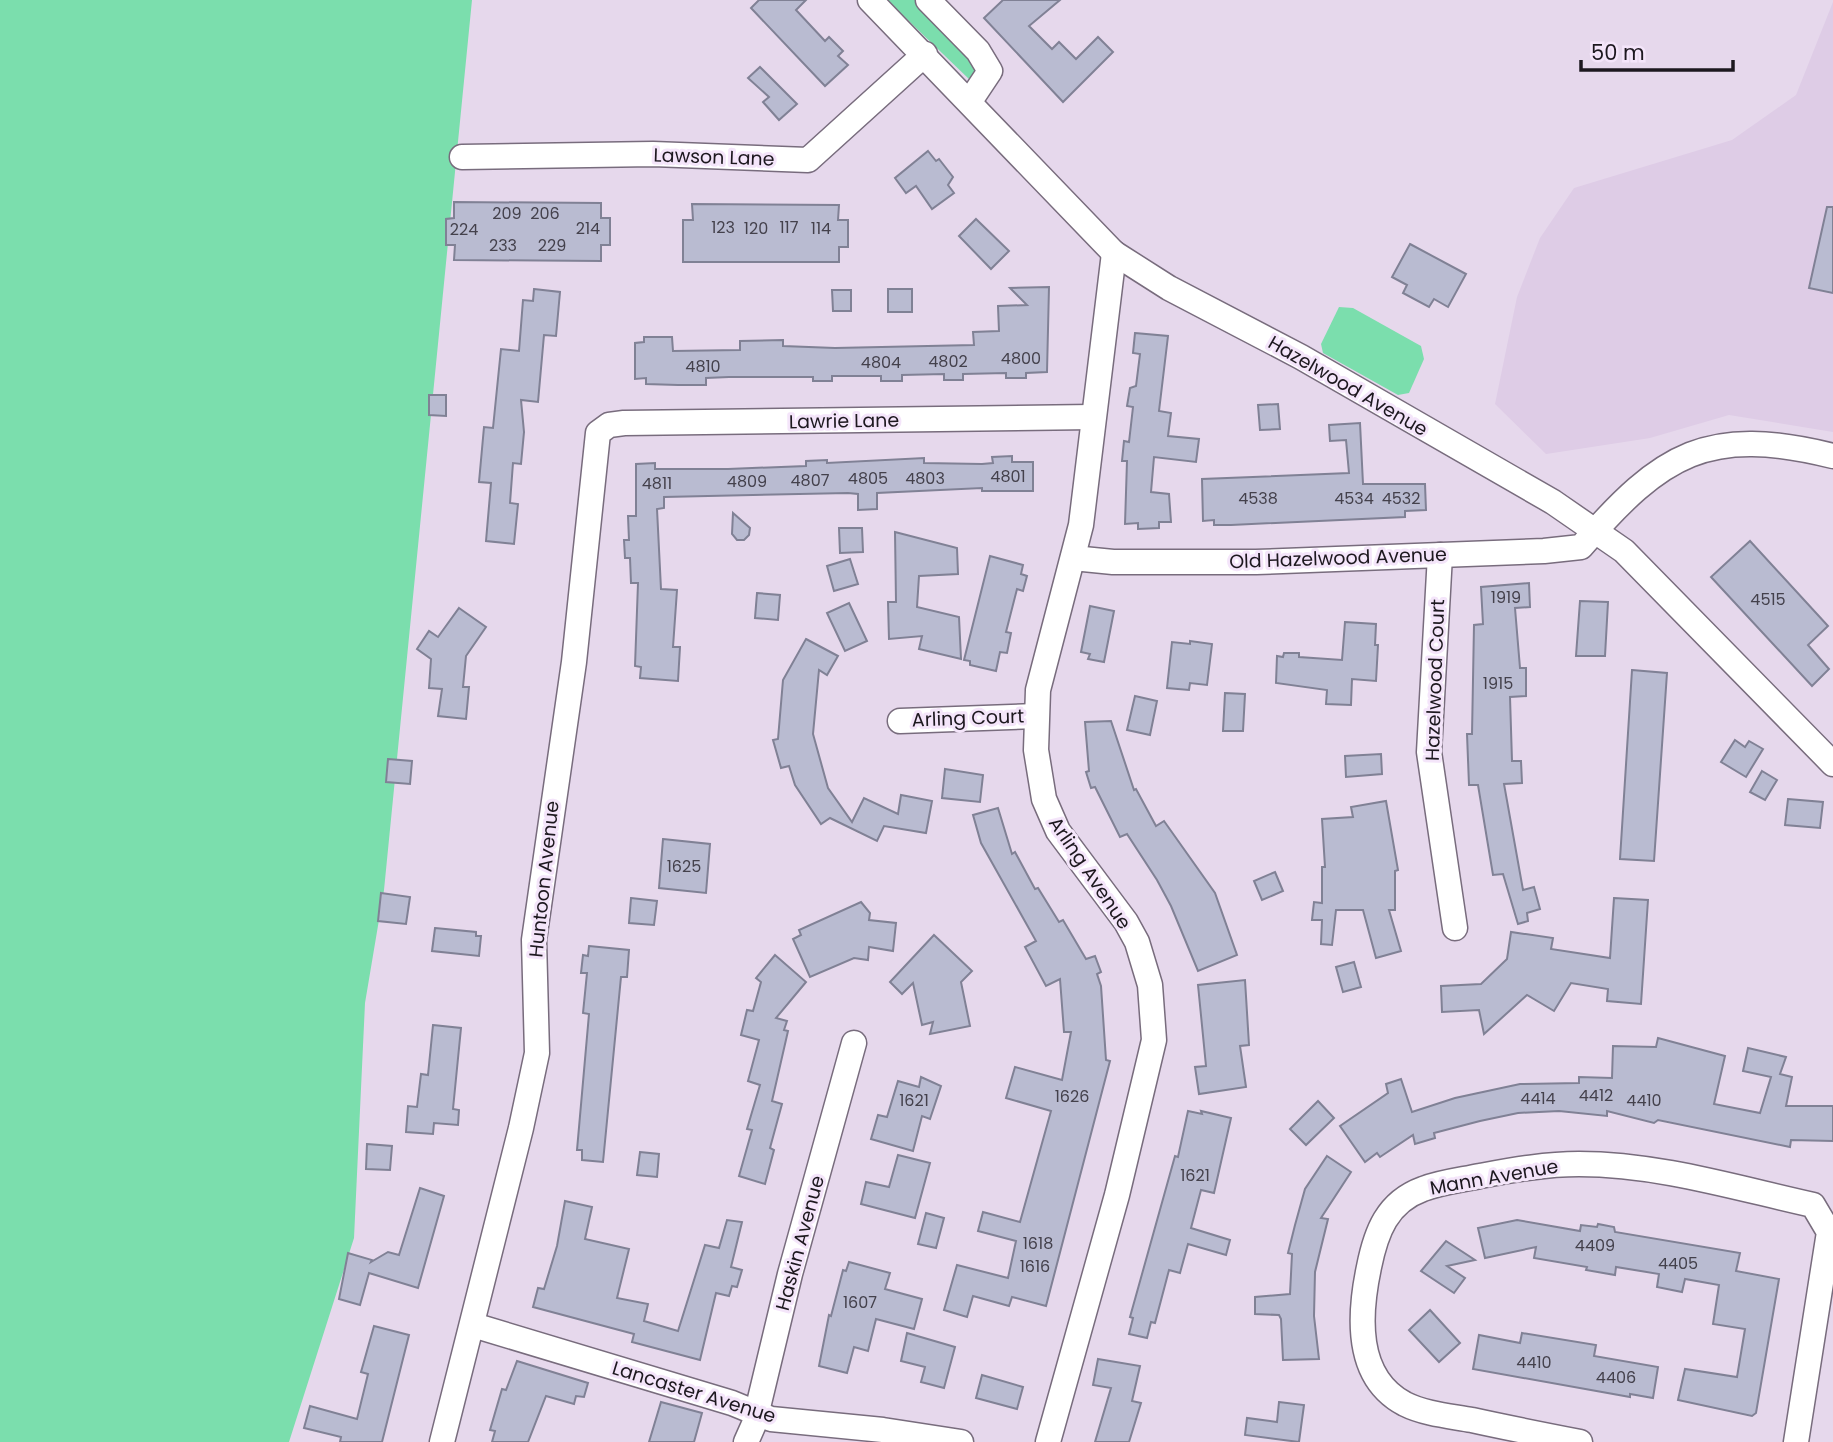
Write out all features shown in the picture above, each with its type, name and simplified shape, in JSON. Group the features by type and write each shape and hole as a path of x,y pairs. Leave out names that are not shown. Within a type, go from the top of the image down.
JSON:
{"street":[{"name":"Hazelwood Avenue","path":"870,0 925,54 1114,253 1169,288 1301,357 1596,529 1624,551 1833,764"},
{"path":"928,0 978,51 989,71 970,101"},
{"name":"Lawson Lane","path":"463,157 653,154 808,160 925,54"},
{"name":"Arling Avenue","path":"1048,1442 1151,1063 1154,1019 1150,985 1137,942 1126,922 1073,853 1046,807 1038,777 1038,690 1081,525 1114,253"},
{"name":"Lawrie Lane","path":"598,433 609,425 624,424 723,425 1093,417"},
{"name":"Huntoon Avenue","path":"442,1442 473,1325 537,1054 534,940 574,662 598,433"},
{"name":"Old Hazelwood Avenue","path":"1073,558 1113,562 1256,562 1581,547 1648,478 1687,454 1718,444 1781,444 1833,456"},
{"name":"Hazelwood Court","path":"1440,555 1429,752 1455,928"},
{"name":"Arling Court","path":"901,721 1036,716"},
{"name":"Haskin Avenue","path":"746,1442 757,1413 790,1274 854,1043"},
{"name":"Mann Avenue","path":"1580,1442 1431,1412 1406,1405 1391,1395 1374,1373 1364,1346 1363,1293 1380,1227 1395,1206 1422,1189 1543,1165 1604,1165 1725,1183 1813,1205 1829,1232 1796,1442"},
{"name":"Lancaster Avenue","path":"473,1325 771,1419 883,1430 961,1442"}],"shaded area":[{"path":"1833,2 1833,432 1729,415 1650,438 1546,454 1495,404 1517,297 1540,238 1574,188 1732,140 1796,95"}],"green space":[{"path":"0,0 472,0 384,890 365,1003 354,1238 289,1442 0,1442"},
{"path":"887,0 923,0 979,68 971,81"},
{"path":"1339,307 1353,308 1421,346 1424,359 1409,393 1398,395 1323,353 1321,344"}],"building":[{"path":"759,0 806,0 796,10 825,41 829,37 843,51 838,56 848,65 825,86 751,8"},
{"path":"1003,0 1060,0 1029,26 1052,49 1059,42 1076,59 1098,37 1113,52 1063,102 984,18"},
{"path":"760,67 797,104 779,120 763,102 769,97 748,78"},
{"path":"928,151 936,161 939,159 953,177 948,185 954,193 932,209 916,186 906,193 895,178"},
{"path":"454,202 601,203 601,218 610,218 610,245 601,245 601,261 454,260 455,245 446,245 446,219 454,218"},
{"path":"692,204 839,205 838,220 848,220 848,247 839,247 839,262 683,262 683,220 693,220"},
{"path":"1827,207 1833,207 1833,293 1809,288"},
{"path":"976,219 1009,251 991,269 959,236"},
{"path":"1410,244 1466,274 1448,307 1434,299 1429,307 1403,293 1407,285 1392,277"},
{"path":"1049,287 1047,372 1026,373 1026,378 1006,378 1006,373 963,374 963,380 944,380 944,374 902,375 902,381 881,381 881,376 832,376 832,381 813,381 813,377 729,377 706,378 706,385 646,384 646,378 635,379 635,343 644,342 644,337 672,337 673,351 740,350 740,341 783,340 783,346 835,348 974,345 973,332 999,331 998,306 1027,305 1010,288"},
{"path":"534,289 560,292 556,336 544,335 538,402 521,400 524,432 521,464 513,463 510,503 518,504 514,544 486,541 491,483 479,482 484,427 493,428 501,349 519,351 523,300 533,301"},
{"path":"888,289 912,289 912,312 888,312"},
{"path":"832,290 851,290 851,311 833,311"},
{"path":"1135,333 1168,336 1159,411 1171,413 1168,436 1199,439 1196,462 1154,457 1151,492 1169,494 1171,522 1159,522 1159,528 1138,529 1138,523 1125,524 1127,461 1122,461 1124,441 1129,442 1133,407 1127,406 1130,388 1136,386 1140,354 1133,353"},
{"path":"429,395 446,395 446,416 429,415"},
{"path":"1278,404 1280,429 1260,430 1258,405"},
{"path":"1360,423 1363,484 1425,484 1426,510 1405,511 1405,517 1231,525 1214,525 1214,520 1203,521 1202,479 1349,473 1346,440 1330,441 1329,425"},
{"path":"1012,456 1012,462 1033,462 1033,491 982,491 982,488 877,493 877,509 858,510 858,494 848,493 664,497 664,508 657,509 661,589 677,590 673,647 680,647 678,681 640,678 641,667 635,666 638,583 631,583 630,558 625,558 624,540 629,540 628,516 636,516 636,464 655,463 655,469 728,469 806,466 806,461 827,460 827,463 924,458 924,463 982,464 993,463 992,457"},
{"path":"733,513 750,528 749,535 744,540 737,540 732,534"},
{"path":"839,528 862,528 863,552 840,553"},
{"path":"895,532 957,548 958,574 919,576 917,607 959,617 961,659 919,649 922,636 889,639 888,602 896,602"},
{"path":"1750,541 1828,626 1808,645 1829,669 1812,686 1711,577"},
{"path":"990,556 1023,565 1021,574 1027,576 1023,591 1017,589 1006,632 1011,633 1007,653 1000,652 996,671 970,665 970,661 964,660"},
{"path":"850,559 858,584 834,591 827,566"},
{"path":"1529,583 1530,607 1515,608 1520,668 1526,668 1526,696 1510,697 1512,761 1521,761 1522,783 1504,784 1523,890 1534,887 1540,909 1527,913 1528,921 1518,924 1503,874 1493,875 1478,785 1469,785 1467,734 1472,734 1474,625 1483,624 1481,587"},
{"path":"757,593 780,595 778,620 755,618"},
{"path":"1580,601 1608,602 1605,656 1576,656"},
{"path":"849,603 867,641 845,651 827,613"},
{"path":"1090,606 1114,611 1104,662 1088,659 1090,654 1081,652"},
{"path":"459,608 486,627 466,656 463,687 469,687 466,719 438,716 442,689 429,688 431,659 417,649 429,631 438,637"},
{"path":"1345,622 1376,624 1375,645 1378,645 1376,681 1352,679 1351,705 1326,704 1327,690 1276,683 1277,656 1283,657 1284,653 1299,653 1299,657 1342,660"},
{"path":"806,639 838,656 827,675 819,670 813,734 828,788 852,822 864,798 898,814 901,795 932,801 926,833 884,826 877,841 830,818 821,824 795,785 789,766 781,768 773,740 778,739 783,680"},
{"path":"1190,641 1212,644 1207,685 1190,683 1189,690 1167,688 1172,642 1190,644"},
{"path":"1632,670 1667,673 1654,861 1620,859"},
{"path":"1225,693 1245,694 1243,731 1223,731"},
{"path":"1135,696 1157,701 1150,735 1127,730"},
{"path":"1111,721 1134,790 1136,789 1156,826 1164,821 1215,893 1237,955 1198,971 1157,880 1127,834 1120,837 1095,787 1091,788 1086,772 1089,771 1085,722"},
{"path":"1735,740 1745,747 1749,741 1763,749 1746,777 1721,762"},
{"path":"1381,754 1382,774 1346,777 1345,756"},
{"path":"388,759 412,761 410,784 386,782"},
{"path":"945,769 983,775 980,802 942,798"},
{"path":"1762,771 1777,780 1765,800 1750,792"},
{"path":"1788,799 1823,802 1820,828 1785,825"},
{"path":"1386,801 1398,870 1395,871 1395,910 1389,910 1401,951 1376,958 1363,910 1336,910 1332,945 1321,944 1322,920 1312,920 1314,902 1322,903 1322,867 1325,867 1322,819 1353,817 1351,807"},
{"path":"998,808 1012,854 1015,852 1035,889 1038,888 1059,922 1063,920 1086,959 1095,956 1101,972 1097,974 1101,986 1106,1060 1110,1061 1046,1306 1012,1297 1009,1306 973,1296 967,1317 944,1310 957,1265 1008,1278 1016,1241 978,1231 983,1212 1020,1222 1051,1111 1006,1098 1015,1067 1062,1080 1071,1032 1064,1032 1060,979 1046,986 1025,947 1036,941 981,843 973,815"},
{"path":"663,839 710,844 706,893 659,888"},
{"path":"1275,872 1283,891 1262,900 1254,881"},
{"path":"381,893 410,897 406,924 378,921"},
{"path":"631,898 657,901 654,925 629,923"},
{"path":"1614,898 1648,900 1641,1004 1607,1001 1608,989 1571,983 1554,1011 1527,995 1484,1034 1479,1010 1442,1012 1441,986 1481,984 1507,959 1511,932 1553,938 1551,949 1610,958"},
{"path":"861,902 870,913 869,920 896,923 893,951 869,947 868,960 854,958 810,977 793,939 801,935 799,930"},
{"path":"435,928 476,932 476,936 481,936 479,956 432,951"},
{"path":"934,935 972,971 961,982 970,1026 930,1034 933,1022 922,1025 913,983 902,994 890,982"},
{"path":"589,946 629,950 627,977 621,977 603,1162 582,1160 582,1150 577,1150 589,1014 583,1013 587,973 581,973 583,955 588,956"},
{"path":"775,955 806,982 776,1018 787,1021 784,1030 788,1031 772,1101 782,1104 770,1148 774,1150 765,1184 739,1176 752,1130 747,1129 760,1085 748,1081 759,1040 741,1035 747,1010 753,1011 761,982 756,978"},
{"path":"1354,962 1361,987 1343,992 1336,967"},
{"path":"1245,980 1249,1045 1240,1046 1246,1087 1199,1094 1195,1067 1206,1066 1198,985"},
{"path":"433,1025 461,1028 453,1109 459,1110 458,1125 434,1123 433,1134 406,1132 408,1106 417,1107 421,1074 428,1075"},
{"path":"1658,1038 1725,1056 1714,1104 1760,1113 1771,1077 1743,1071 1748,1048 1786,1057 1780,1074 1792,1077 1786,1106 1833,1106 1833,1141 1791,1140 1790,1147 1658,1120 1654,1123 1607,1111 1607,1116 1559,1111 1518,1113 1480,1121 1434,1133 1435,1138 1415,1144 1413,1135 1380,1157 1377,1153 1365,1162 1340,1126 1388,1093 1386,1084 1401,1079 1412,1112 1455,1098 1520,1084 1579,1083 1579,1077 1612,1078 1613,1046 1656,1047"},
{"path":"921,1077 941,1086 930,1119 922,1116 913,1151 871,1139 878,1115 887,1117 898,1081 919,1087"},
{"path":"1318,1101 1334,1118 1306,1145 1290,1129"},
{"path":"1188,1111 1231,1118 1214,1193 1201,1190 1191,1228 1230,1240 1226,1255 1188,1244 1180,1273 1169,1270 1155,1323 1151,1322 1147,1338 1129,1334 1133,1318 1130,1317 1175,1156 1178,1157"},
{"path":"367,1144 392,1146 390,1170 366,1169"},
{"path":"640,1152 659,1154 657,1177 637,1175"},
{"path":"898,1155 930,1163 915,1218 861,1204 866,1182 889,1187"},
{"path":"1327,1156 1351,1172 1321,1218 1328,1219 1315,1272 1314,1316 1319,1359 1283,1360 1281,1319 1279,1315 1255,1314 1255,1297 1290,1294 1292,1254 1288,1253 1295,1225 1305,1189"},
{"path":"420,1188 444,1196 418,1288 369,1273 360,1305 339,1299 348,1253 372,1260 371,1262 388,1252 399,1255"},
{"path":"565,1201 592,1207 585,1239 629,1249 617,1298 648,1304 644,1321 678,1331 705,1245 719,1248 727,1220 742,1222 731,1267 742,1270 737,1287 732,1286 729,1296 716,1293 700,1360 632,1342 634,1334 533,1307 538,1288 544,1289 557,1246"},
{"path":"926,1213 944,1218 936,1248 918,1244"},
{"path":"1517,1220 1580,1231 1581,1225 1597,1227 1598,1224 1614,1227 1615,1232 1740,1253 1736,1271 1779,1279 1756,1413 1752,1416 1678,1400 1685,1369 1737,1377 1745,1329 1713,1324 1719,1285 1685,1279 1682,1292 1657,1287 1659,1274 1616,1267 1615,1275 1586,1270 1587,1267 1534,1258 1536,1247 1485,1258 1478,1228"},
{"path":"1446,1241 1475,1260 1447,1266 1465,1278 1454,1293 1421,1271"},
{"path":"849,1262 890,1273 885,1289 922,1299 914,1329 876,1319 868,1351 854,1347 847,1373 819,1366 829,1315 831,1316 843,1270 846,1271"},
{"path":"1430,1310 1460,1343 1439,1362 1409,1330"},
{"path":"374,1326 409,1335 382,1442 340,1442 341,1437 304,1428 310,1406 357,1419 368,1374 361,1372"},
{"path":"907,1333 955,1347 944,1388 921,1382 925,1367 901,1361"},
{"path":"1522,1333 1596,1345 1594,1356 1658,1367 1653,1398 1630,1394 1630,1397 1473,1369 1479,1335 1520,1343"},
{"path":"1098,1359 1140,1366 1132,1401 1141,1403 1129,1442 1095,1442 1111,1388 1093,1385"},
{"path":"517,1361 588,1383 584,1397 576,1396 574,1404 546,1396 528,1442 492,1442 495,1431 490,1430 502,1389 506,1390"},
{"path":"982,1375 1023,1387 1017,1409 976,1398"},
{"path":"661,1402 702,1413 694,1442 649,1442"},
{"path":"1279,1402 1304,1405 1299,1442 1245,1435 1247,1418 1277,1422"}]}
